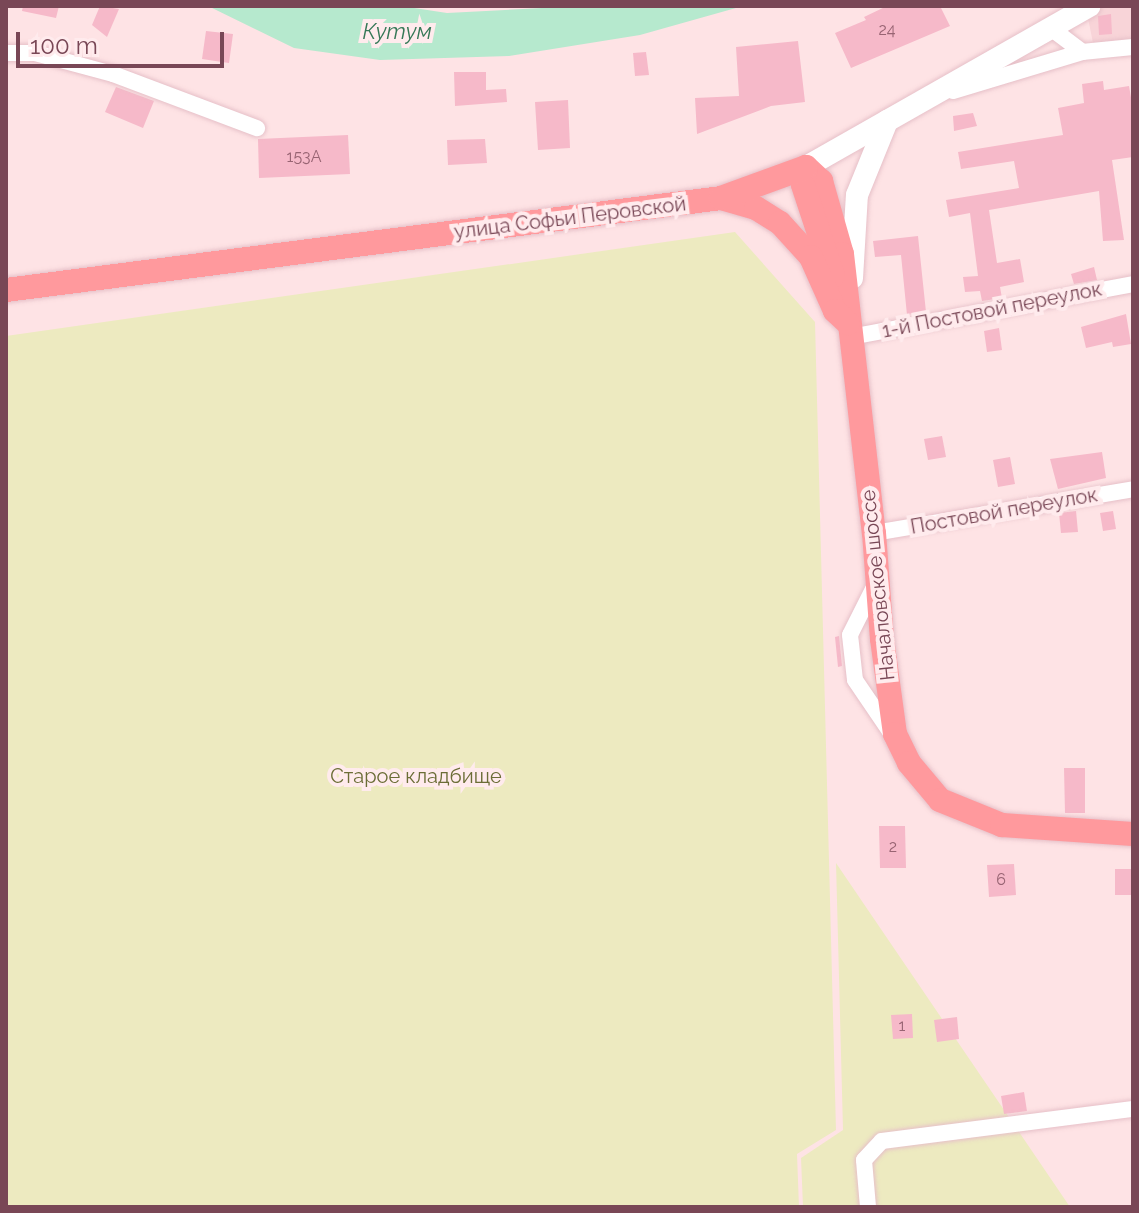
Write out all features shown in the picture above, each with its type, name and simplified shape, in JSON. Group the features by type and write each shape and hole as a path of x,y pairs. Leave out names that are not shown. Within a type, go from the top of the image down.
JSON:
{"main road":[{"name":"улица Софьи Перовской","path":"6,290 721,198 806,167 1089,6"},
{"path":"850,331 857,195 887,121"},
{"name":"Началовское шоссе","path":"806,167 821,181 833,214 842,254 895,734 903,751 920,779 940,800 968,814 1002,825 1133,834"},
{"path":"721,198 756,208 780,223 811,257 835,311 850,331"}],"street":[{"path":"1052,29 1082,52"},
{"path":"933,97 1082,52 1133,47"},
{"path":"6,53 35,53 113,74 257,128"},
{"name":"1-й Постовой переулок","path":"850,331 1133,284"},
{"name":"Постовой переулок","path":"874,533 1133,489"},
{"path":"868,1207 864,1160 882,1141 1133,1109"}],"shaded area":[{"path":"1099,6 1133,6 1133,39 1093,43 1087,13"}],"green space":[{"name":"Старое кладбище","path":"735,232 815,322 836,1130 797,1154 799,1207 6,1207 6,336"},
{"path":"836,863 1070,1207 803,1207 801,1158 843,1130"}],"water":[{"name":"Кутум","path":"208,6 401,6 447,13 581,6 743,6 640,35 509,56 380,60 294,48"}],"building":[{"path":"23,6 59,6 56,18 22,11"},
{"path":"100,6 119,9 107,37 92,25"},
{"path":"887,6 940,6 950,26 851,68 835,33 866,20 864,17"},
{"path":"1111,14 1112,34 1099,35 1098,16"},
{"path":"206,31 233,34 229,63 202,59"},
{"path":"798,41 805,102 771,106 697,134 695,98 739,96 736,47"},
{"path":"646,52 649,75 635,76 633,53"},
{"path":"454,72 486,72 486,90 506,89 507,102 455,106"},
{"path":"1103,81 1104,90 1129,86 1133,109 1133,157 1112,160 1124,240 1103,241 1099,191 989,210 997,263 1020,259 1024,282 1000,287 1002,298 982,301 980,291 965,292 963,277 978,276 970,213 949,217 946,200 1019,188 1014,161 961,169 958,152 1063,135 1058,108 1084,103 1082,84"},
{"path":"116,87 154,101 143,128 105,112"},
{"path":"568,100 570,148 538,150 535,102"},
{"path":"973,113 977,126 954,131 953,116"},
{"path":"348,135 350,174 259,178 258,139"},
{"path":"485,139 487,163 448,165 447,140"},
{"path":"918,236 926,312 907,315 901,255 875,257 873,241"},
{"path":"1094,267 1097,280 1074,284 1071,274"},
{"path":"1126,314 1131,344 1113,347 1112,342 1086,348 1081,327"},
{"path":"999,328 1002,350 987,352 984,331"},
{"path":"942,436 946,457 928,460 924,439"},
{"path":"1102,452 1106,478 1058,489 1050,459"},
{"path":"1010,457 1015,484 998,487 993,460"},
{"path":"1076,511 1078,532 1061,533 1059,513"},
{"path":"1113,511 1116,529 1103,531 1100,513"},
{"path":"839,636 842,666 838,667 835,637"},
{"path":"1064,768 1085,768 1085,813 1065,813"},
{"path":"879,826 905,826 906,868 880,868"},
{"path":"1014,864 1016,895 989,897 987,865"},
{"path":"1115,869 1133,869 1133,895 1115,895"},
{"path":"912,1014 913,1038 893,1039 891,1015"},
{"path":"957,1017 959,1039 937,1042 934,1020"},
{"path":"1024,1092 1027,1111 1004,1114 1001,1096"}]}
